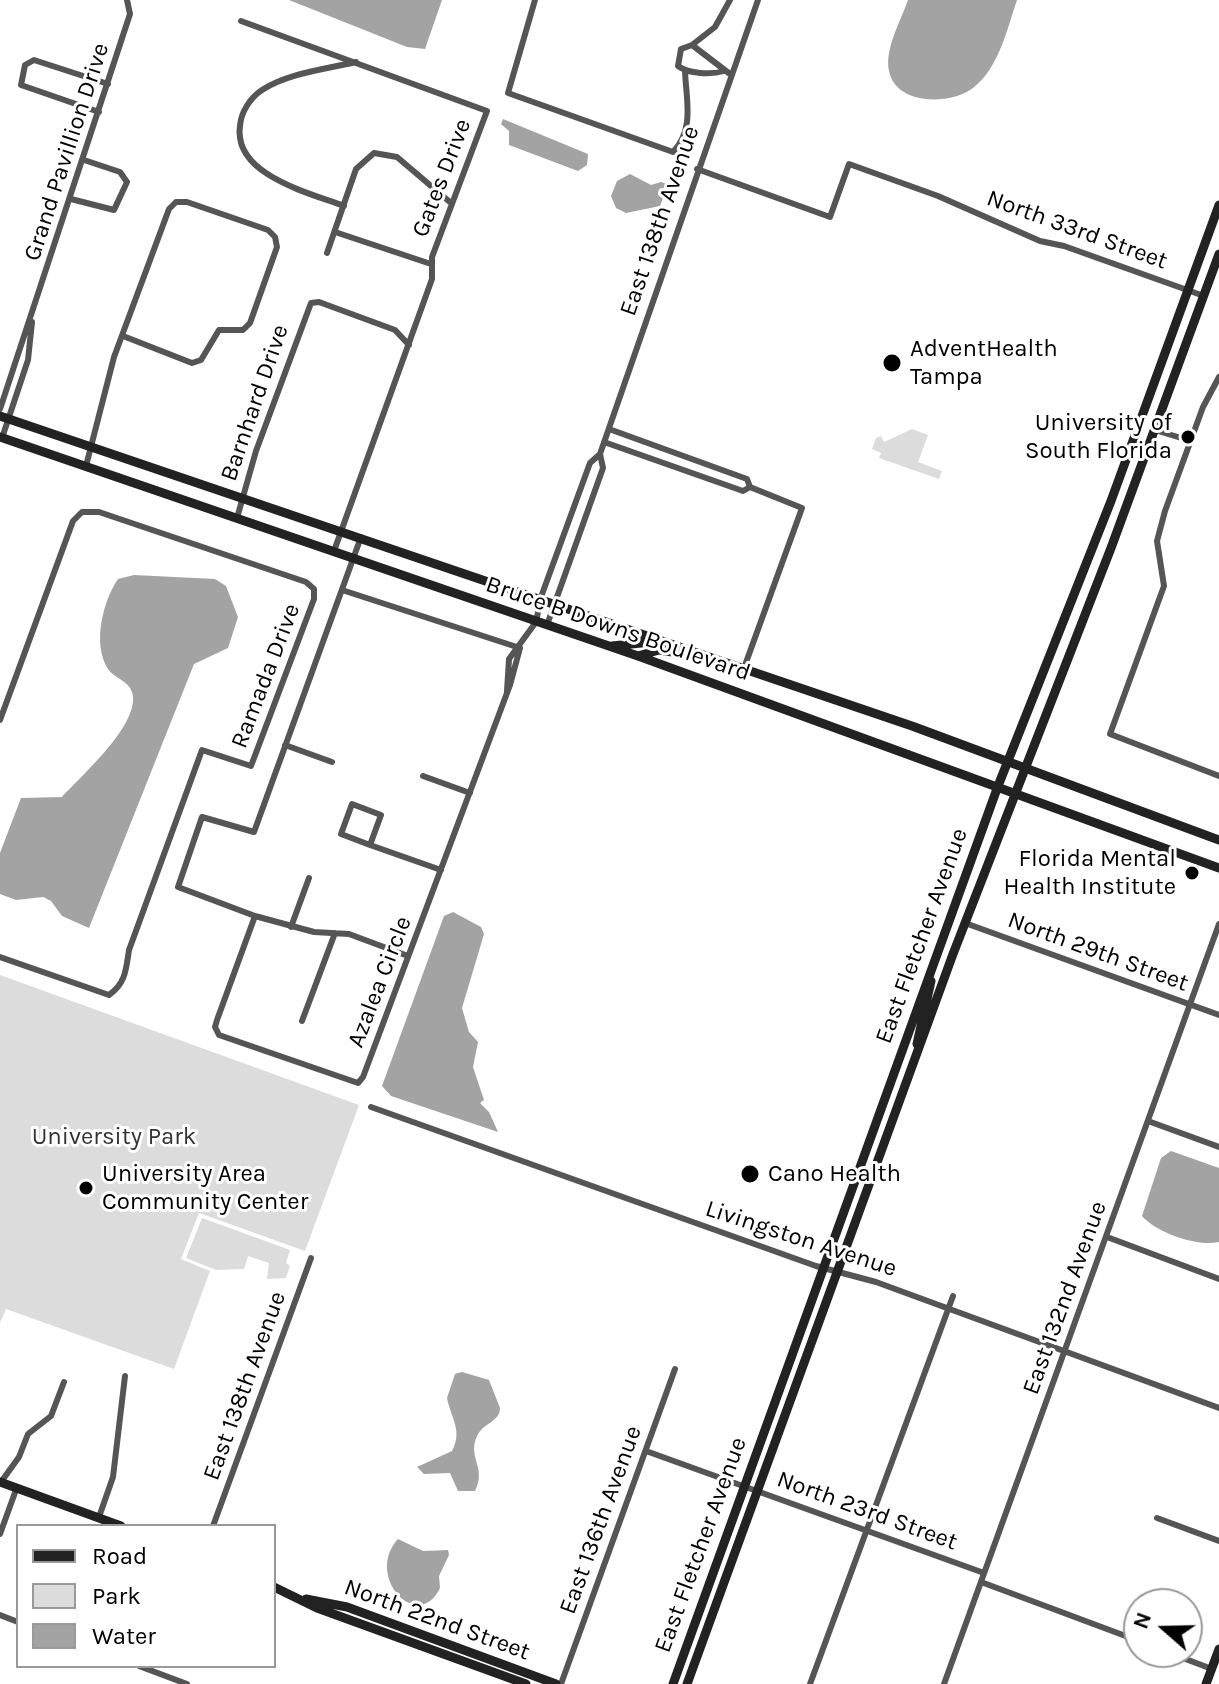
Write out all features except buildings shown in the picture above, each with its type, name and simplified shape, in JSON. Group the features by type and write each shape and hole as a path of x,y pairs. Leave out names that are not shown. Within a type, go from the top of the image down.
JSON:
{"main road":[{"name":"East Fletcher Avenue","path":"673,1684 998,786 1111,501 1219,205"},
{"name":"East Fletcher Avenue","path":"687,1684 1022,769 1155,430 1219,254"},
{"name":"Bruce B Downs Boulevard","path":"5,417 541,597 1219,840"},
{"name":"Bruce B Downs Boulevard","path":"1,438 638,656 1219,868"},
{"path":"609,646 641,643 655,637"},
{"path":"638,656 659,650 720,660"},
{"path":"916,1056 918,1031 929,1000 932,969"},
{"path":"0,1482 116,1524"},
{"name":"North 22nd Street","path":"276,1588 411,1643 526,1684"},
{"name":"North 22nd Street","path":"303,1598 347,1607 558,1684"},
{"path":"347,1607 360,1623"},
{"path":"411,1643 440,1641"},
{"path":"1206,1684 1219,1649"}],"street":[{"name":"Grand Pavillion Drive","path":"0,409 130,14 127,0"},
{"path":"535,0 508,93 673,152 686,128 689,107 684,90 685,71 677,60 681,49 692,45 715,27 730,0"},
{"name":"East 138th Avenue","path":"542,623 541,597 590,463 600,454 727,72 758,0"},
{"name":"Gates Drive","path":"241,21 487,111 451,203 431,264 432,279 334,551"},
{"path":"692,45 727,72"},
{"path":"99,112 21,85 25,65 34,60 108,84"},
{"path":"344,206 275,179 245,153 239,129 242,115 262,91 279,82 356,62"},
{"path":"685,71 727,72"},
{"path":"327,253 356,169 367,157 385,153 397,157 451,203"},
{"path":"71,199 114,210 127,182 120,172 84,160"},
{"name":"North 33rd Street","path":"697,169 830,217 849,164 938,196 1040,241 1064,246 1204,296"},
{"path":"86,466 123,336 169,209 176,202 187,202 268,230 275,237 277,247 250,323 243,330 219,330 201,360 192,363 123,336"},
{"path":"335,232 431,264"},
{"name":"Barnhard Drive","path":"237,518 241,497 311,303 319,302 395,330 409,345"},
{"name":"Grand Pavillion Drive","path":"1,438 5,417 28,360 32,314"},
{"path":"1219,377 1191,441 1157,541 1164,570 1161,596 1110,734 1219,776"},
{"path":"609,429 747,479 750,487 802,508 744,668"},
{"path":"1155,430 1191,441"},
{"path":"604,442 743,491 750,487"},
{"name":"East 138th Avenue","path":"542,623 555,603 603,468 600,454"},
{"name":"Ramada Drive","path":"0,720 73,521 82,512 99,512 190,542 306,582 314,589 314,599 251,766 202,750 129,950 124,979 117,989 109,995 0,957"},
{"path":"361,537 254,832 202,817 177,881 178,887 186,892 255,916 291,927 349,934 408,956"},
{"path":"342,590 520,648"},
{"name":"Azalea Circle","path":"507,691 509,659 542,623"},
{"path":"499,642 509,659"},
{"name":"Azalea Circle","path":"255,916 215,1027 219,1035 351,1082 363,1077 519,661 520,648"},
{"path":"285,745 332,762"},
{"path":"423,776 470,793"},
{"path":"370,845 381,815 352,804 341,834 370,845 441,870"},
{"path":"291,927 309,878"},
{"name":"North 29th Street","path":"965,923 1219,1015"},
{"name":"East 132nd Avenue","path":"944,1684 1219,924"},
{"path":"302,1021 335,933"},
{"name":"Livingston Avenue","path":"371,1107 948,1308 1219,1408"},
{"path":"1148,1121 1219,1147"},
{"path":"1107,1237 1219,1279"},
{"name":"East 138th Avenue","path":"214,1524 311,1258"},
{"path":"810,1684 953,1296"},
{"name":"East 136th Avenue","path":"558,1684 675,1369"},
{"path":"99,1517 113,1477 125,1376"},
{"path":"0,1482 19,1457 28,1434 51,1416 64,1382"},
{"name":"North 23rd Street","path":"646,1451 984,1573"},
{"path":"0,1534 17,1487"},
{"path":"1157,1518 1219,1541"},
{"path":"981,1582 1123,1635"},
{"path":"1203,1666 1212,1669"},
{"path":"144,1668 187,1684"}],"green space":[{"path":"912,429 928,435 918,462 942,471 939,479 879,458 881,453 872,449 876,438 881,436 884,442"},
{"name":"University Park","path":"0,975 359,1105 305,1251 199,1213 181,1259 210,1271 174,1369 6,1309 0,1323"},
{"path":"202,1218 290,1250 286,1278 267,1279 269,1263 248,1256 244,1269 216,1270 186,1258"}],"water":[{"path":"289,0 442,0 425,49 407,47"},
{"path":"908,0 1017,0 996,59 973,88 952,97 925,99 902,91 894,82 889,71 889,54"},
{"path":"503,119 588,154 587,165 578,171 509,145 509,131 501,124"},
{"path":"630,174 651,185 661,182 668,184 660,206 626,213 616,208 611,196 617,181"},
{"path":"134,575 215,579 226,586 238,617 228,648 194,664 89,928 62,916 51,901 43,897 16,900 0,894 0,853 21,798 62,797 106,750 126,722 132,709 132,691 108,669 103,659 100,635 104,611 118,579"},
{"path":"453,912 481,927 484,934 462,1008 469,1032 478,1042 473,1067 484,1100 480,1103 489,1112 498,1132 391,1096 382,1086 444,916"},
{"path":"1171,1151 1219,1168 1219,1242 1178,1237 1157,1228 1142,1216 1161,1158"},
{"path":"462,1372 489,1380 500,1408 497,1416 477,1436 474,1450 479,1475 475,1491 458,1491 450,1473 424,1474 417,1467 452,1451 456,1431 447,1398 455,1374"},
{"path":"398,1539 423,1551 448,1550 449,1555 439,1576 440,1588 430,1601 419,1605 408,1602 398,1595 391,1583 387,1569 389,1554"}],"place":[{"name":"AdventHealth Tampa","path":"892,363"},
{"name":"University of South Florida","path":"1188,437"},
{"name":"Florida Mental Health Institute","path":"1192,873"},
{"name":"Cano Health","path":"750,1174"},
{"name":"University Area Community Center","path":"86,1188"}]}
